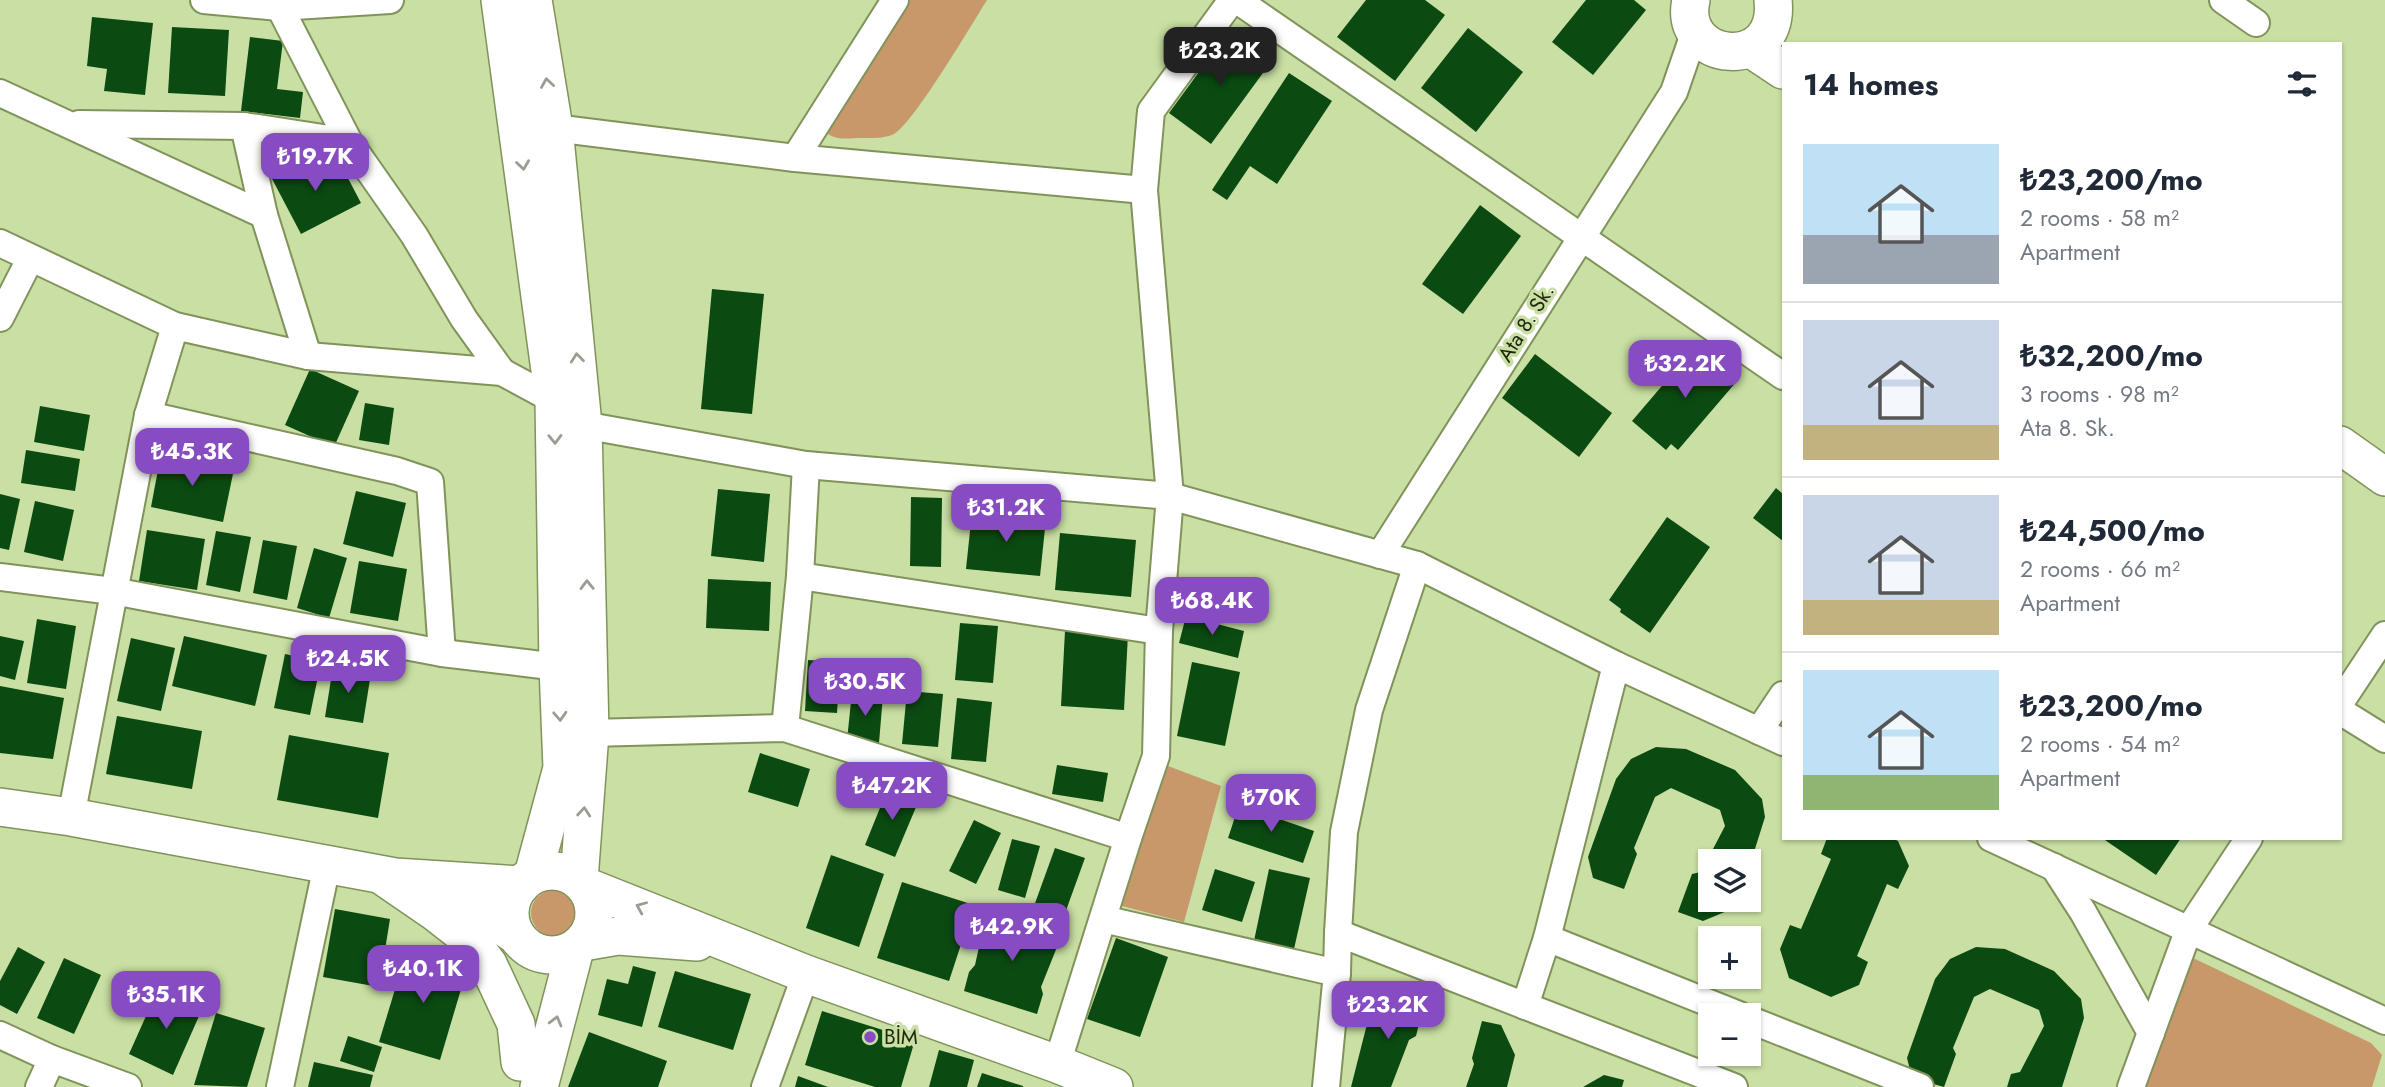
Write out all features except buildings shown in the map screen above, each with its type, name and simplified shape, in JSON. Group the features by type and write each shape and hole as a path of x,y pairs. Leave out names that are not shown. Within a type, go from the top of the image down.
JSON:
{"street":[{"path":"204,0 278,4 390,0"},
{"path":"500,0 554,400 562,768 527,880 513,896 510,909 511,922 521,941 524,1079"},
{"path":"524,1079 579,945 590,932 594,908 591,896 582,883 590,733 583,425 554,128 533,0"},
{"path":"794,158 895,0"},
{"path":"1057,1064 1156,756 1159,631 1170,496 1144,190 1151,111 1232,0"},
{"path":"1237,0 1782,375"},
{"path":"2223,0 2256,23"},
{"path":"278,4 349,142 414,235 464,319 502,372"},
{"path":"1730,23 1782,69"},
{"name":"Ata 8. Sk.","path":"1380,555 1674,92 1730,23"},
{"path":"0,93 264,215"},
{"path":"71,124 244,126 349,142"},
{"path":"244,126 264,215 308,356"},
{"path":"554,128 794,158 1144,190"},
{"path":"0,243 175,326 308,356 502,372 554,400"},
{"path":"0,318 30,259"},
{"path":"71,817 148,415 175,326"},
{"path":"148,415 397,471 430,482 442,653"},
{"path":"583,425 806,465 1170,496 1417,565 1616,665 1782,742"},
{"path":"2342,446 2385,477"},
{"path":"785,728 800,576 806,465"},
{"path":"1326,1087 1337,973 1344,832 1369,710 1417,565"},
{"path":"800,576 1159,631"},
{"path":"0,577 113,591 442,653 558,667"},
{"path":"2342,700 2385,635"},
{"path":"1525,1006 1547,939 1616,665"},
{"path":"1759,731 1782,696"},
{"path":"2342,711 2385,739"},
{"path":"590,733 785,728 1128,838"},
{"path":"0,807 71,817 388,876 527,880 557,871 726,943 1114,1087"},
{"path":"1995,840 2385,1021"},
{"path":"2131,1087 2189,929 2248,840"},
{"path":"280,1087 327,865"},
{"path":"2054,867 2083,912 2151,1033"},
{"path":"388,876 467,904 538,953 551,956 564,954 579,945 618,936 726,943"},
{"path":"388,876 467,937 488,964 516,1024 524,1079"},
{"path":"1103,919 1337,973"},
{"path":"1338,933 1734,1087"},
{"path":"1547,939 1709,1003"},
{"path":"765,1087 806,974"},
{"path":"1761,1023 1920,1087"},
{"path":"0,1035 52,1059 128,1087"},
{"path":"39,1087 52,1059"}],"shaded area":[{"path":"909,0 987,0 928,94 894,134 847,139 830,135 822,129"},
{"path":"1160,763 1221,786 1184,922 1118,905"},
{"path":"554,890 563,891 570,897 576,904 576,922 570,929 563,935 554,936 545,935 538,929 532,922 531,913 532,904 538,897 545,891"},
{"path":"2193,958 2371,1043 2382,1055 2372,1087 2143,1087"}],"place":[{"name":"BİM","path":"870,1037"}]}
